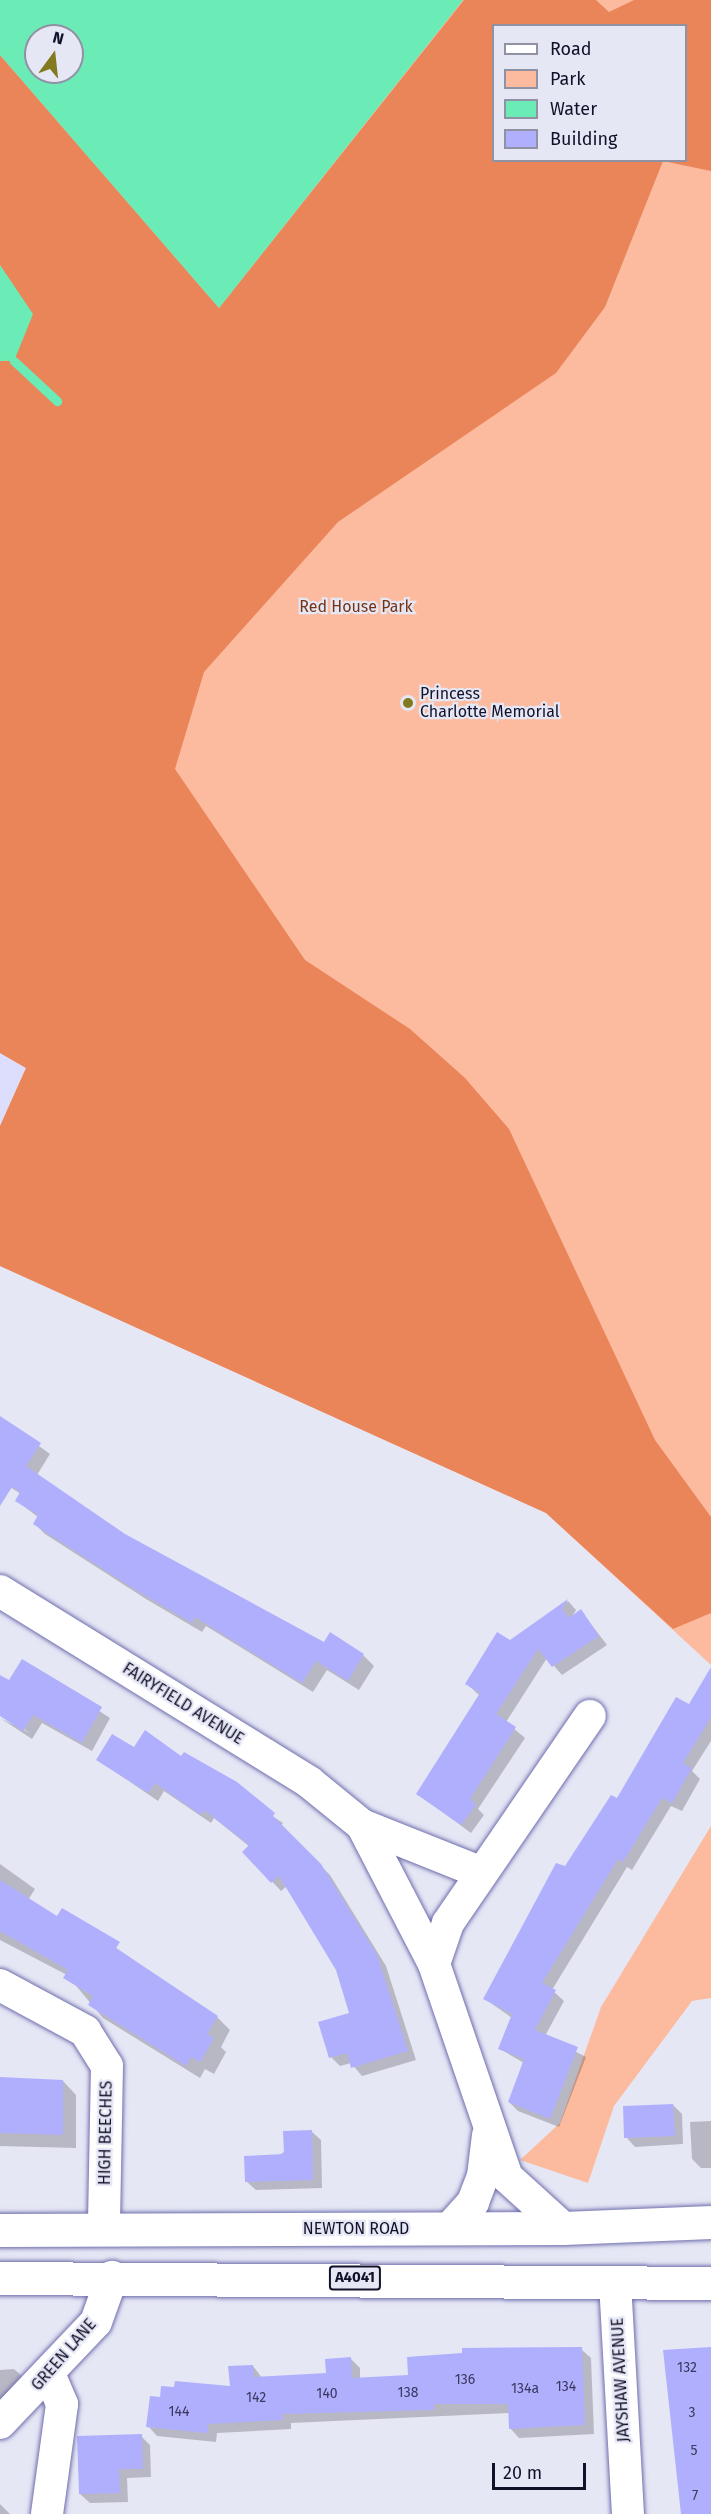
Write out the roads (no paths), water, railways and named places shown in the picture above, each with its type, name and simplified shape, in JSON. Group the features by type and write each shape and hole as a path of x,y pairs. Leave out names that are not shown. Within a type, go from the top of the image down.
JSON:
{"highway":[{"name":"NEWTON ROAD","path":"0,2230 563,2228 711,2222"},
{"name":"A4041","path":"0,2278 711,2283"}],"street":[{"name":"FAIRYFIELD AVENUE","path":"0,1591 309,1782 362,1825 482,1873"},
{"path":"434,1964 448,1923 590,1716"},
{"name":"FAIRYFIELD AVENUE","path":"362,1825 434,1964 488,2134 513,2184 563,2228"},
{"name":"HIGH BEECHES","path":"0,1985 85,2031 107,2066 104,2229"},
{"name":"FAIRYFIELD AVENUE","path":"449,2229 473,2202 483,2176 488,2134"},
{"name":"GREEN LANE","path":"0,2423 50,2376 96,2322 112,2277"},
{"name":"JAYSHAW AVENUE","path":"615,2282 628,2514"},
{"path":"47,2514 63,2404 50,2376"}],"water":[{"path":"0,0 463,0 219,308 25,84 84,84 84,24 24,24 24,83 0,55"},
{"path":"0,265 33,314 14,361 0,361"}],"waterway":[{"path":"14,361 57,401"}],"place":[{"name":"Princess Charlotte Memorial","path":"408,703"}],"park label":[{"name":"Red House Park","path":"356,607"}]}
